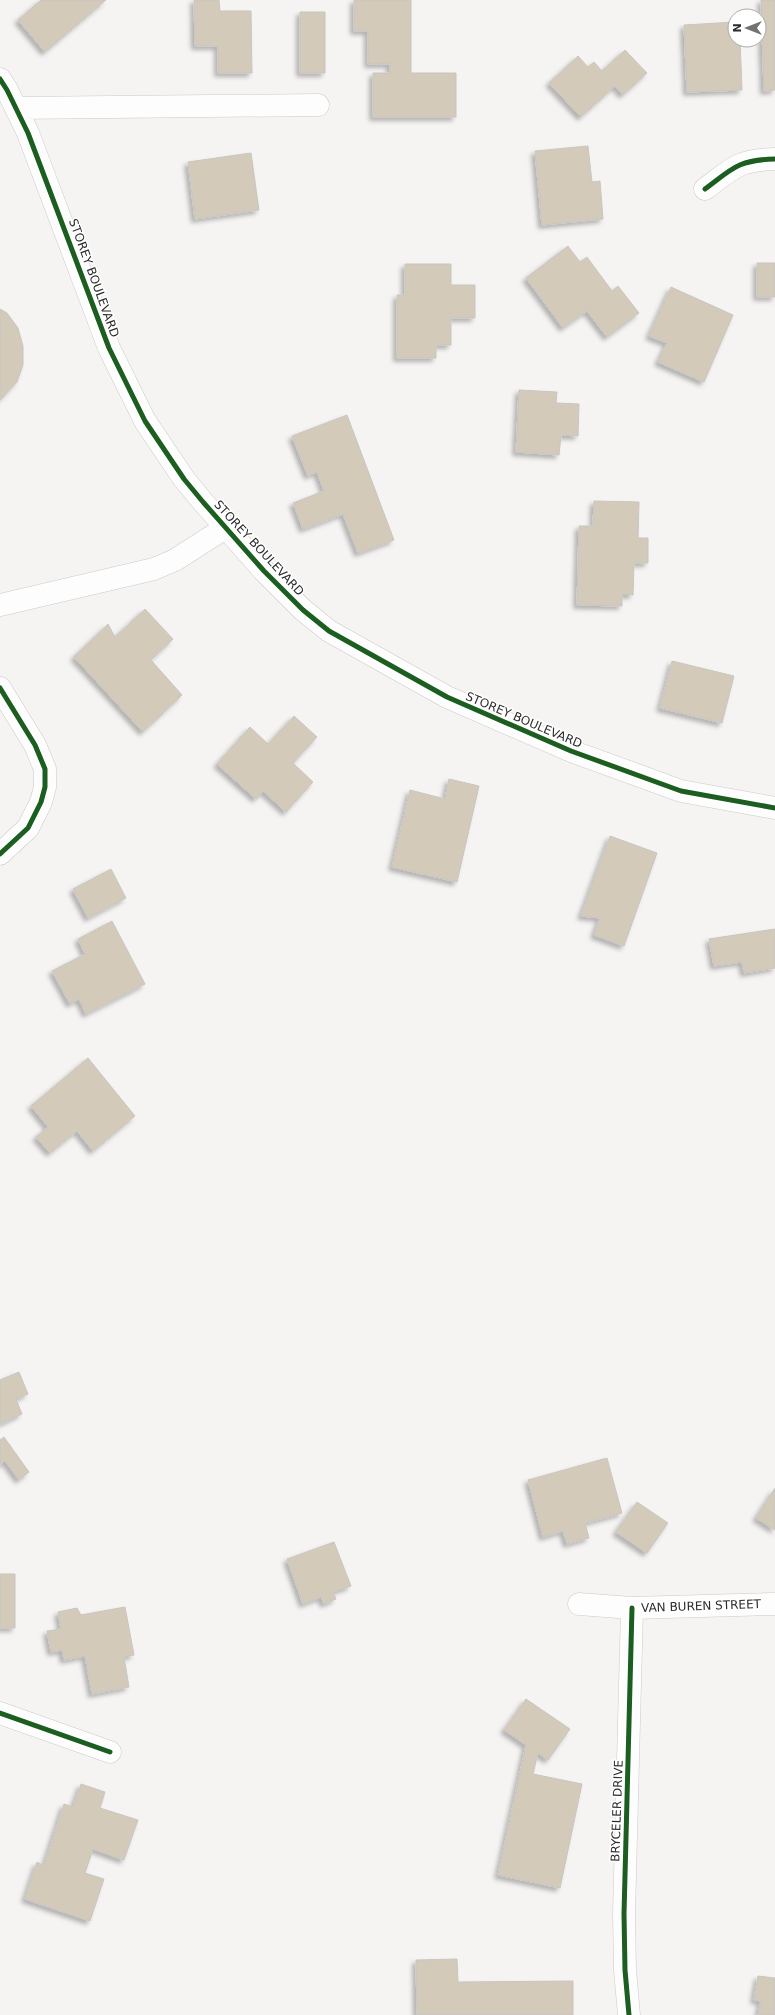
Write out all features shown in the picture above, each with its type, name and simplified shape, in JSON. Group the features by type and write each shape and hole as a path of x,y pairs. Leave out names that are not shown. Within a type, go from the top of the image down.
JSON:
{"street":[{"name":"STOREY BOULEVARD","path":"0,79 16,108 56,203 110,348 145,421 184,479 269,577 303,610 329,631 447,697 571,752 681,791 775,808"},
{"path":"16,108 318,105"},
{"path":"705,188 744,162 755,160 775,160"},
{"path":"0,605 154,569 175,560 225,528"},
{"path":"0,688 35,745 45,769 45,787 41,802 28,828 0,854"},
{"name":"VAN BUREN STREET","path":"579,1604 632,1608 775,1604"},
{"name":"BRYCELER DRIVE","path":"629,2015 625,1970 624,1914 632,1608"},
{"path":"0,1713 110,1752"}],"building":[{"path":"41,0 106,0 45,52 18,20"},
{"path":"194,0 219,0 220,11 251,11 252,73 218,73 218,46 195,46"},
{"path":"354,0 411,0 411,73 456,73 456,117 373,117 373,73 390,73 390,64 368,64 368,31 354,31"},
{"path":"761,0 775,0 775,90 764,91 763,48 767,48 767,8 761,8"},
{"path":"300,12 325,12 325,73 300,73"},
{"path":"727,22 727,48 740,48 742,90 687,92 684,25"},
{"path":"625,50 647,73 623,95 615,86 581,117 549,83 578,56 588,67 594,62 602,71"},
{"path":"588,146 592,182 600,181 603,219 542,225 535,151"},
{"path":"251,153 259,210 195,219 188,162"},
{"path":"568,246 580,262 587,257 612,291 618,286 639,313 607,337 587,311 563,328 526,278"},
{"path":"757,263 775,263 775,297 757,297"},
{"path":"405,264 451,264 451,285 475,285 475,318 451,318 451,345 436,345 436,358 397,358 397,295 405,295"},
{"path":"671,287 733,315 704,382 658,362 667,343 649,336"},
{"path":"0,309 7,313 18,328 23,346 23,365 17,382 0,400"},
{"path":"519,390 557,392 556,403 579,404 578,436 561,435 559,455 516,452"},
{"path":"347,415 394,540 358,553 343,514 303,529 293,503 324,491 317,472 308,476 292,436"},
{"path":"594,501 639,502 638,538 648,538 648,563 634,563 633,595 622,594 622,606 577,605 579,526 593,526"},
{"path":"145,609 173,639 151,660 182,695 143,732 74,657 108,624 115,637"},
{"path":"672,661 734,676 722,723 660,708"},
{"path":"294,716 317,737 293,763 313,782 286,812 263,791 256,799 217,764 250,727 268,744"},
{"path":"449,779 479,786 457,882 392,867 410,790 445,799"},
{"path":"610,836 657,853 624,946 594,935 600,918 581,916"},
{"path":"111,869 126,898 88,918 73,889"},
{"path":"112,921 145,984 86,1014 79,999 70,1004 52,971 85,954 78,939"},
{"path":"775,929 775,968 744,973 742,962 714,966 709,939"},
{"path":"88,1058 135,1116 93,1151 77,1131 50,1153 36,1137 48,1127 31,1106"},
{"path":"19,1372 28,1394 16,1399 22,1414 0,1424 0,1380"},
{"path":"4,1437 29,1472 19,1480 5,1461 0,1465 0,1440"},
{"path":"607,1458 622,1513 585,1523 589,1538 567,1544 563,1531 543,1537 528,1480"},
{"path":"775,1488 775,1530 756,1518"},
{"path":"637,1502 668,1523 647,1553 616,1532"},
{"path":"334,1542 351,1586 333,1592 336,1599 324,1604 321,1597 303,1604 287,1559"},
{"path":"0,1574 15,1574 15,1628 0,1628"},
{"path":"125,1607 134,1655 124,1657 129,1687 92,1694 85,1656 64,1660 62,1650 51,1652 47,1631 61,1629 58,1612 77,1608 81,1615"},
{"path":"526,1699 570,1729 548,1760 538,1753 533,1774 582,1784 560,1888 498,1875 526,1745 504,1730"},
{"path":"81,1784 105,1792 100,1808 138,1820 124,1860 93,1849 85,1873 104,1879 90,1921 25,1899 37,1862 44,1866 64,1804 73,1807"},
{"path":"457,1959 458,1982 573,1981 573,2015 417,2015 416,1960"},
{"path":"758,1976 775,1978 775,2015 758,2015 761,2001 754,2000"}],"cycle path":[{"path":"0,79 28,133 109,348 145,421 184,479 203,502 264,571 303,610 329,631 447,697 571,751 681,791 775,808"},
{"path":"705,189 737,166 752,161 775,159"},
{"path":"0,688 35,745 45,769 45,787 41,802 28,828 0,854"},
{"path":"629,2015 625,1970 624,1914 632,1608"},
{"path":"0,1713 110,1752"}]}
